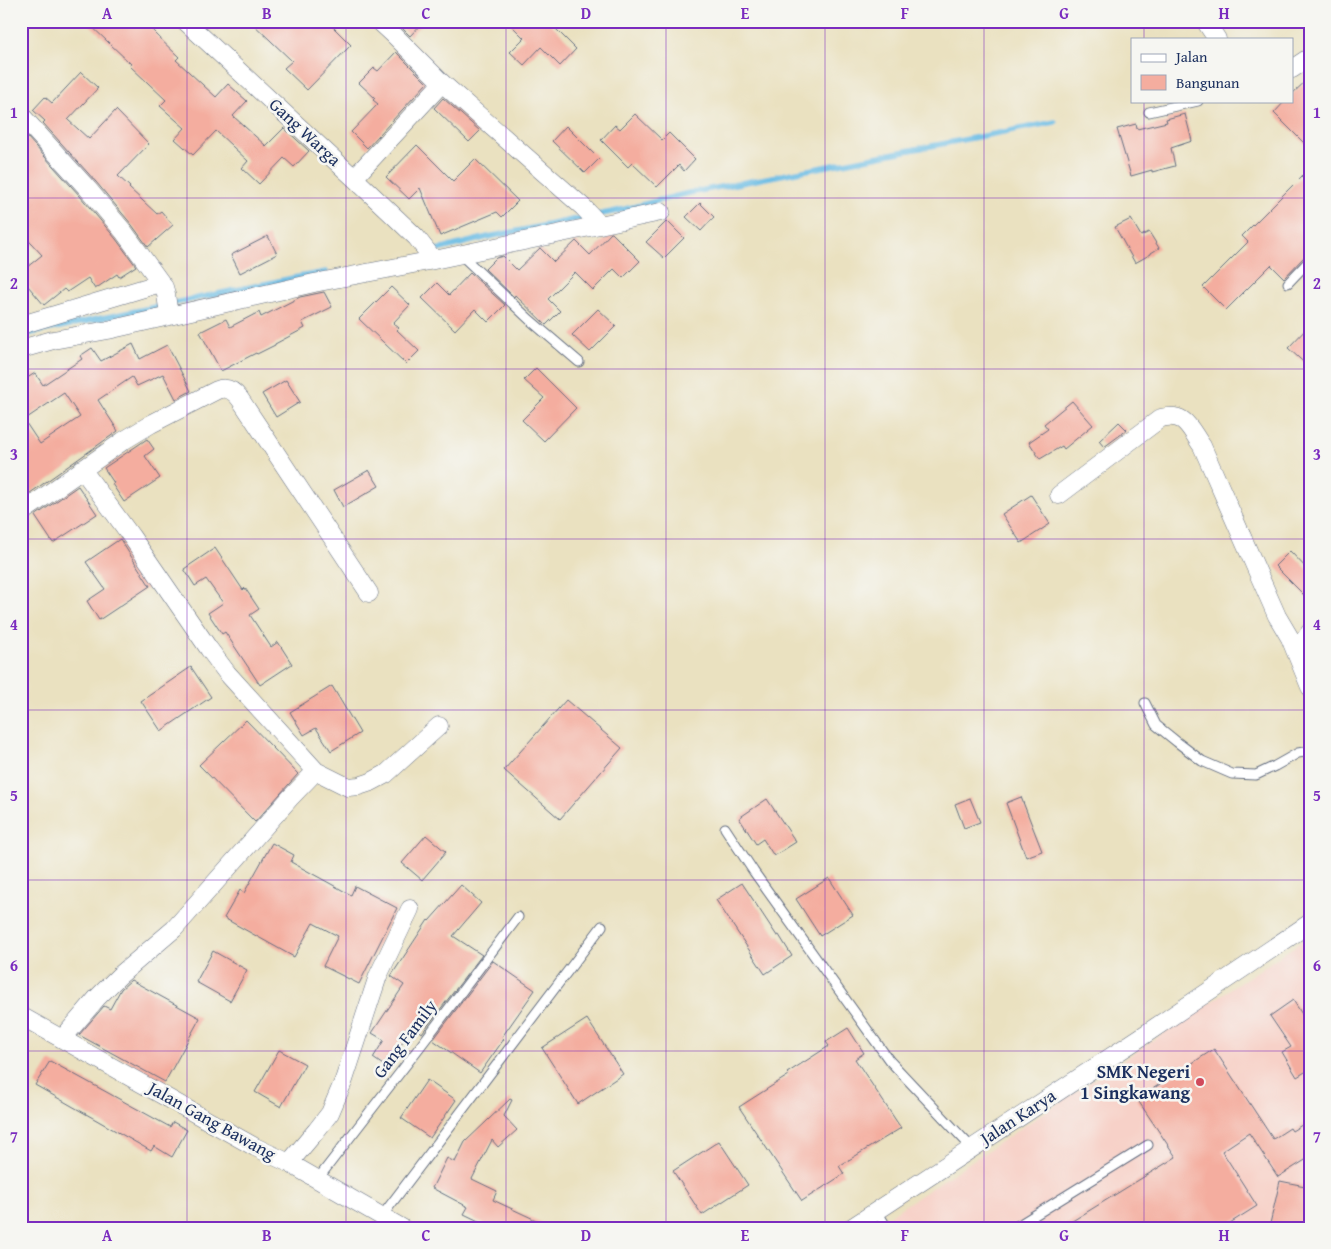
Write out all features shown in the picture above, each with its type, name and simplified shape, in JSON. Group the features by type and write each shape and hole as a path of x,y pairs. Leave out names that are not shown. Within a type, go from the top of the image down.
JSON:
{"street":[{"path":"378,21 394,34 442,83 598,222"},
{"path":"1205,21 1216,38"},
{"name":"Gang Warga","path":"190,23 354,178 429,253"},
{"path":"1294,69 1310,57"},
{"path":"354,178 442,83"},
{"path":"21,115 118,225 167,300"},
{"path":"21,325 167,300 314,283 429,253 460,254 598,222 660,212"},
{"path":"21,349 53,340 108,330 167,300"},
{"path":"21,513 82,469 151,424 217,390 222,388 231,390 240,399 369,592"},
{"path":"1059,495 1161,418 1177,416 1185,421 1202,446 1277,616 1290,638 1310,687"},
{"path":"82,469 131,536 209,650 227,673 316,772 348,788 371,782 386,774 439,726"},
{"path":"1290,638 1291,641 1298,644 1302,643 1310,632"},
{"path":"62,1038 119,976 174,928 290,798 316,772"},
{"path":"289,1163 330,1113 344,1080 378,976 410,909"},
{"name":"Jalan Karya","path":"851,1228 1310,923"},
{"name":"Jalan Gang Bawang","path":"21,1016 255,1147 289,1163 402,1228"}],"lane":[{"path":"1149,112 1194,102"},
{"path":"460,254 530,320 579,362"},
{"path":"1288,282 1310,260"},
{"path":"1145,703 1156,725 1202,761 1232,774 1256,775 1298,753 1310,751"},
{"path":"725,828 754,872 889,1060 972,1148"},
{"name":"Gang Family","path":"317,1180 518,917"},
{"path":"382,1216 602,926"},
{"path":"1014,1228 1148,1145"},
{"path":"877,1211 888,1228"}],"shaded area":[{"name":"SMK Negeri 1 Singkawang","path":"1310,936 1310,1228 871,1228"}],"building":[{"path":"86,21 143,21 179,57 176,60 216,97 228,84 247,101 233,116 266,146 284,128 309,151 294,167 284,158 259,184 242,168 248,161 216,131 193,155 175,139 185,128 160,106 166,100"},
{"path":"250,21 327,21 351,45 307,90 284,68 292,61"},
{"path":"395,21 424,21 410,36"},
{"path":"507,21 548,21 576,49 560,66 541,47 524,65 510,52 524,38"},
{"path":"396,52 427,83 367,148 351,132 378,104 373,100 375,98 359,83 374,68 378,71"},
{"path":"81,72 98,88 68,120 89,139 116,110 149,144 118,176 157,214 161,211 173,225 148,247 96,182 43,123 45,121 33,110 45,97 52,103"},
{"path":"1310,77 1310,149 1274,113 1284,102 1294,102 1294,92"},
{"path":"443,98 480,131 469,142 434,108"},
{"path":"635,114 662,140 669,133 695,159 684,171 679,165 657,187 632,163 628,167 601,140 615,125 620,129"},
{"path":"1185,114 1192,141 1171,148 1175,166 1131,176 1117,129 1136,124 1137,129 1167,122 1166,119"},
{"path":"566,126 599,159 585,173 552,141"},
{"path":"27,137 80,196 136,266 119,277 117,274 95,289 88,278 67,292 64,289 44,305 28,286 21,291 21,272 42,255 21,232 21,142"},
{"path":"417,145 453,181 475,159 518,201 502,217 497,212 440,236 420,188 409,199 386,177"},
{"path":"1310,168 1310,254 1305,256 1284,278 1271,265 1226,310 1203,287 1248,242 1242,236"},
{"path":"700,203 714,217 701,231 686,217"},
{"path":"1131,219 1141,236 1149,232 1159,248 1135,263 1115,227"},
{"path":"667,221 684,238 664,258 646,242"},
{"path":"611,233 640,261 623,278 614,269 593,290 575,272 548,299 560,311 546,325 485,269 496,258 503,256 517,270 540,248 554,262 576,241 590,255"},
{"path":"268,236 277,254 240,273 231,255"},
{"path":"470,273 505,305 488,322 475,309 455,330 422,298 437,283 449,295"},
{"path":"391,287 410,305 393,323 399,328 397,330 419,351 406,364 359,319"},
{"path":"324,292 332,307 302,322 305,328 221,371 200,332 226,319 230,327 259,312 261,317 300,297"},
{"path":"598,309 616,326 590,352 572,335"},
{"path":"1310,325 1310,368 1288,348"},
{"path":"133,344 140,359 167,345 191,391 176,399 163,374 137,386 132,377 98,400 118,431 23,498 21,495 21,382 35,373 43,385 82,359 80,356 92,348 101,361","holes":["64,393 80,417 40,444 24,420"]},
{"path":"536,368 576,408 544,441 522,420 544,398 524,380"},
{"path":"286,380 300,402 276,417 262,394"},
{"path":"1072,401 1093,425 1064,449 1062,446 1040,459 1029,442 1048,429 1044,424"},
{"path":"1119,422 1127,430 1104,447 1099,441"},
{"path":"147,439 154,449 145,456 160,478 124,502 104,468"},
{"path":"369,470 379,486 343,507 334,490"},
{"path":"78,486 97,514 53,543 35,516"},
{"path":"1031,495 1050,524 1021,543 1002,514"},
{"path":"120,539 150,586 99,620 87,601 105,589 86,562"},
{"path":"215,548 243,590 245,588 259,609 250,615 271,647 278,642 292,664 260,685 225,632 222,634 208,613 223,603 206,579 195,586 184,569"},
{"path":"1290,551 1310,572 1310,601 1275,566"},
{"path":"191,667 211,697 161,731 141,701"},
{"path":"332,686 360,733 331,751 316,728 304,735 290,712"},
{"path":"566,700 622,748 560,819 504,770"},
{"path":"246,720 298,774 255,822 199,765"},
{"path":"1021,797 1042,851 1026,857 1006,803"},
{"path":"970,798 980,822 964,828 955,804"},
{"path":"767,799 796,842 774,856 763,839 756,844 739,818"},
{"path":"426,835 446,852 422,880 402,863"},
{"path":"272,843 294,855 291,862 351,895 355,886 397,908 359,984 323,966 338,936 313,923 294,957 224,918 240,890 244,893"},
{"path":"829,878 853,915 820,936 796,899"},
{"path":"742,883 792,956 765,974 716,900"},
{"path":"461,885 481,903 453,936 482,955 422,1033 413,1027 386,1067 373,1058 384,1040 372,1033 404,985 391,976 428,920"},
{"path":"213,951 247,970 230,1001 196,982"},
{"path":"493,961 535,990 502,1037 504,1039 480,1073 433,1040"},
{"path":"131,980 200,1018 165,1082 79,1035 104,1006 110,1009 121,989"},
{"path":"1293,1000 1307,1022 1302,1025 1310,1037 1310,1069 1297,1077 1282,1052 1291,1047 1270,1016"},
{"path":"587,1019 623,1074 578,1104 542,1048"},
{"path":"848,1028 864,1053 855,1059 901,1128 839,1166 844,1174 802,1201 739,1107 789,1075 787,1073 829,1046 826,1042"},
{"path":"1214,1049 1273,1139 1290,1128 1292,1131 1310,1120 1310,1157 1278,1177 1249,1133 1222,1151 1257,1206 1222,1228 1061,1228 1176,1157 1137,1099"},
{"path":"279,1050 305,1064 281,1107 255,1092"},
{"path":"50,1061 170,1127 173,1122 187,1130 172,1157 154,1146 151,1151 35,1085"},
{"path":"427,1080 456,1100 430,1138 401,1118"},
{"path":"510,1099 512,1100 504,1116 517,1130 498,1147 492,1140 472,1179 497,1191 493,1200 553,1228 493,1228 464,1214 468,1207 432,1188 447,1158 455,1162 465,1142"},
{"path":"719,1141 748,1185 702,1215 673,1171"},
{"path":"1280,1181 1310,1187 1310,1228 1269,1228"}],"waterway":[{"path":"433,251 488,237 617,211 689,193 1055,122"},
{"path":"21,337 31,333 326,272"}],"place":[{"name":"SMK Negeri 1 Singkawang","path":"1200,1082"}]}
